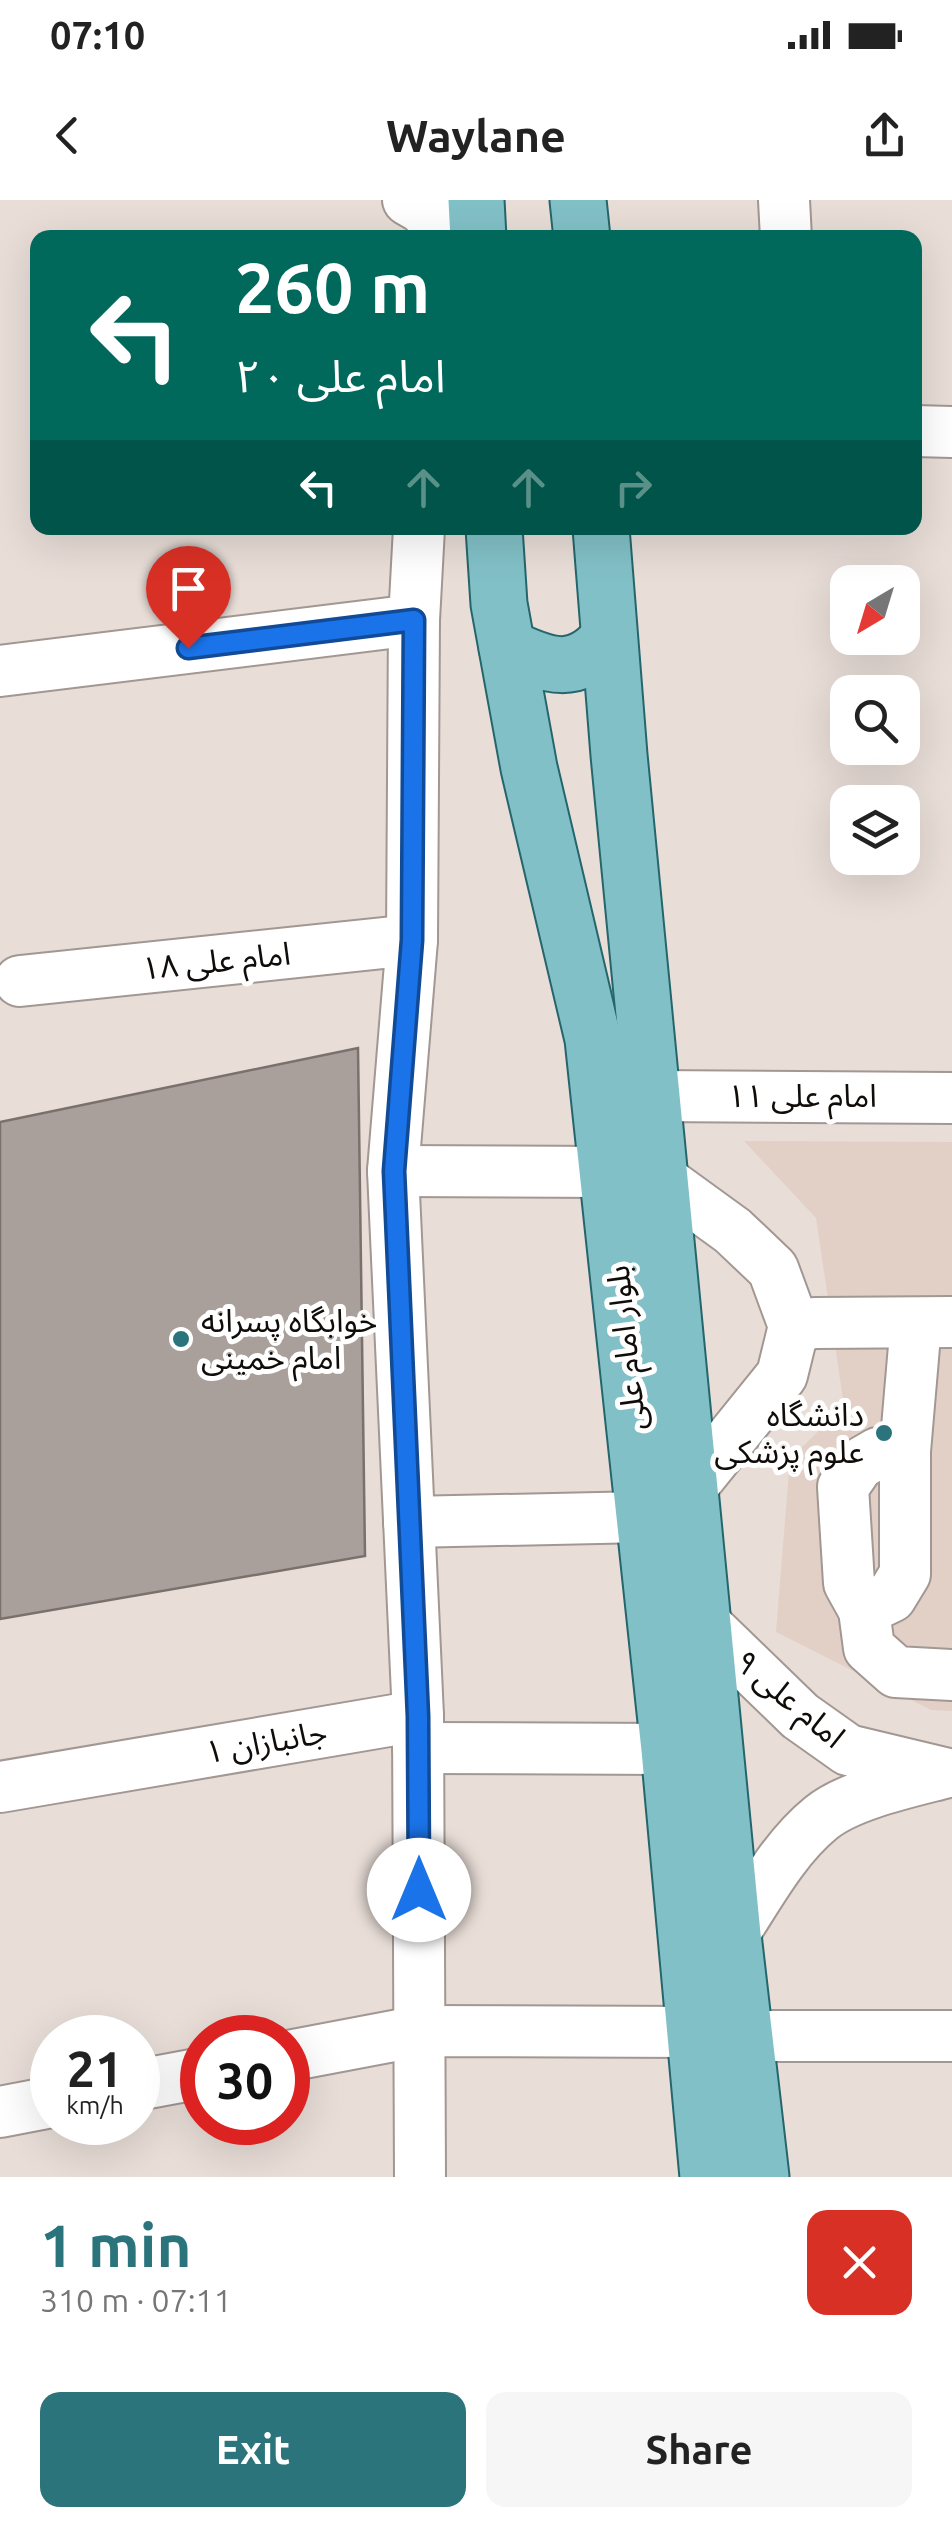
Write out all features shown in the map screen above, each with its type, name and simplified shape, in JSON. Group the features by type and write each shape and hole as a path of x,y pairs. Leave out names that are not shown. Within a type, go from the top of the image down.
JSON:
{"main road":[{"path":"476,200 478,230"},
{"path":"578,200 581,230"},
{"name":"بلوار امام علی","path":"494,535 499,604 529,768 592,1039 669,1749 721,2034 761,2177"},
{"name":"بلوار امام علی","path":"603,535 733,1934 708,2177"},
{"path":"507,647 550,664 574,664 594,656 610,638"}],"street":[{"path":"408,200 443,230"},
{"path":"784,200 786,230"},
{"path":"922,431 952,432"},
{"path":"419,535 414,620 412,940 394,1171 418,1732 420,2177"},
{"path":"0,671 414,620"},
{"name":"امام علی ۱۸","path":"20,981 412,940"},
{"name":"امام علی ۱۱","path":"652,1096 952,1098"},
{"path":"394,1171 607,1172"},
{"path":"660,1178 733,1231 773,1268 794,1326 782,1375 690,1490"},
{"path":"794,1326 934,1322 905,1452 878,1453 859,1464 843,1487 850,1583 864,1610 869,1648 896,1672 952,1675"},
{"path":"409,1522 644,1517"},
{"name":"امام علی ۹","path":"703,1622 800,1716 848,1750 948,1773"},
{"name":"جانبازان ۱","path":"0,1787 114,1768 418,1732 544,1749 669,1749"},
{"name":"امام علی ۹","path":"733,1934 774,1870 822,1816 878,1791 948,1773"},
{"path":"310,2052 420,2031 952,2036"},
{"path":"0,2112 30,2106"}],"shaded area":[{"name":"دانشگاه علوم پزشکی","path":"744,1141 952,1142 952,1711 931,1710 776,1632 790,1459 844,1406 816,1218"}],"building":[{"name":"خوابگاه پسرانه امام خمینی","path":"358,1048 365,1556 0,1619 0,1122"}],"place":[{"name":"خوابگاه پسرانه امام خمینی","path":"181,1339"},
{"name":"دانشگاه علوم پزشکی","path":"884,1433"}],"route":[{"path":"188,648 414,620 412,940 394,1171 418,1716 419,1890"}]}
